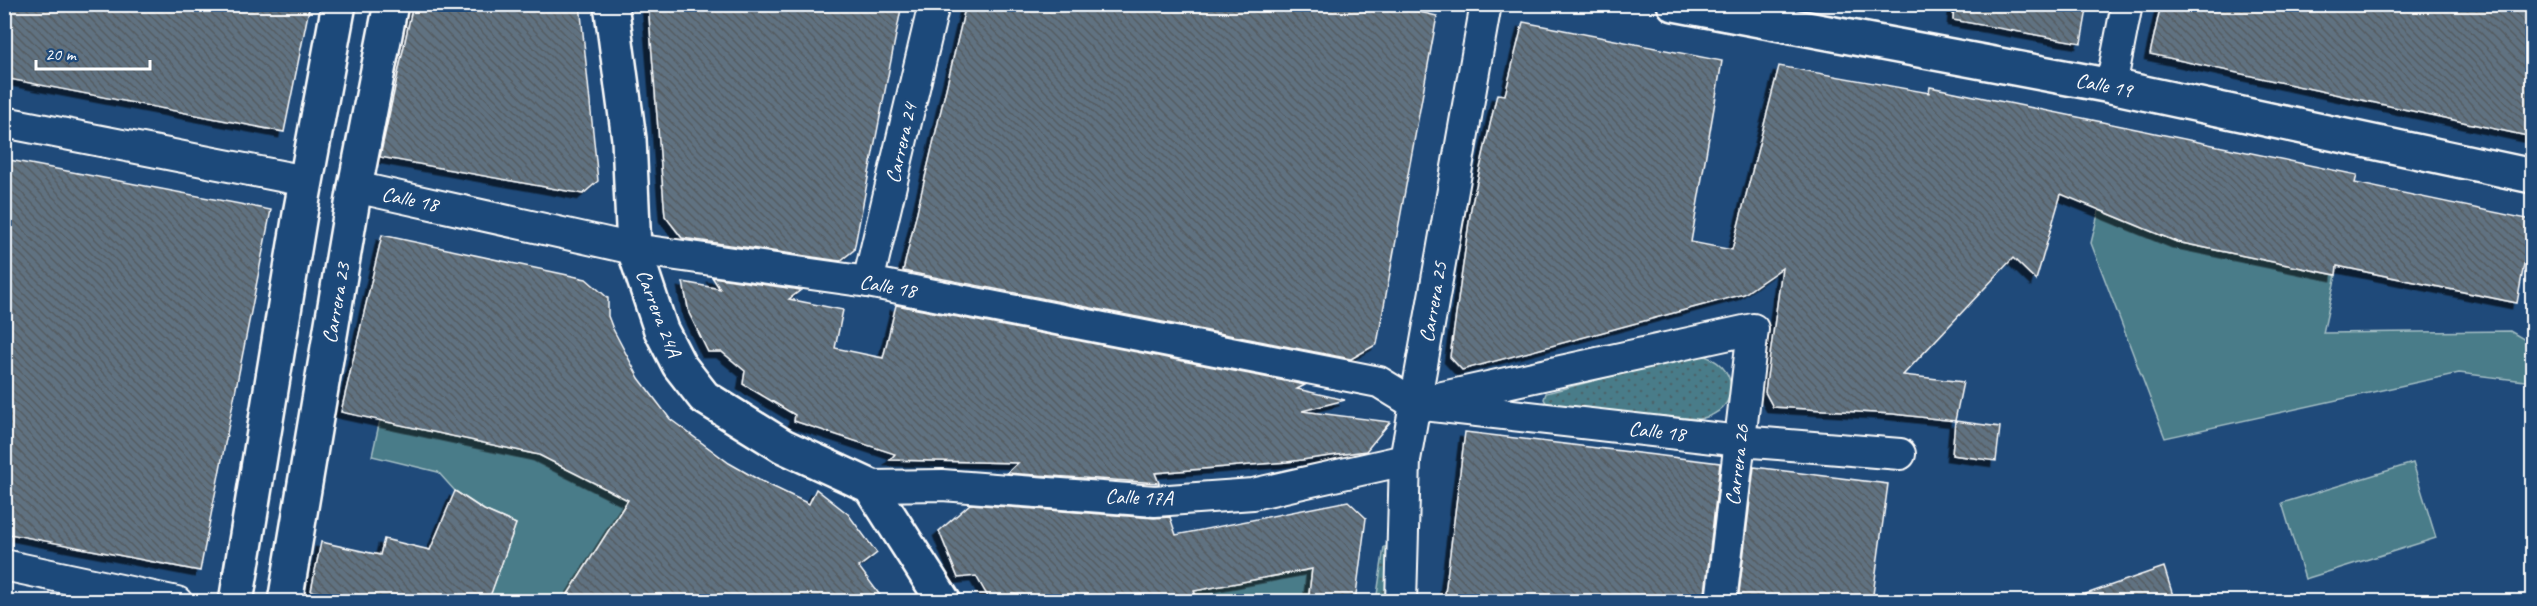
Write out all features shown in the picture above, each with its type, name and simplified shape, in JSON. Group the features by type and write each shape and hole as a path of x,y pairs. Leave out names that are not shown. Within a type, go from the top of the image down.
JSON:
{"street":[{"path":"236,602 306,181 339,4"},
{"name":"Carrera 23","path":"285,602 355,187 391,4"},
{"name":"Carrera 24A","path":"611,4 629,139 634,249 661,330 679,365 704,397 783,446 870,486"},
{"name":"Carrera 24","path":"868,282 934,4"},
{"name":"Carrera 25","path":"1401,602 1405,460 1486,4"},
{"name":"Calle 19","path":"1674,4 2111,86 2532,176"},
{"path":"2111,86 2127,4"},
{"path":"4,122 306,181"},
{"name":"Calle 18","path":"355,187 634,249 868,282 1379,382 1414,404 1740,441 1900,454"},
{"name":"Carrera 26","path":"1414,404 1753,328 1720,602"},
{"name":"Calle 17A","path":"870,486 942,485 1155,501 1253,494 1405,460"},
{"path":"870,486 944,602"},
{"path":"4,565 177,602"}],"green space":[{"path":"2099,210 2178,242 2336,275 2323,333 2510,331 2532,344 2532,384 2525,381 2459,373 2165,438 2091,243"},
{"path":"1698,354 1712,359 1722,367 1731,387 1729,397 1723,407 1699,419 1548,406 1544,399 1546,393"},
{"path":"380,420 541,455 628,500 563,601 488,601 516,524 484,510 455,491 438,472 372,456"},
{"path":"2413,463 2436,538 2305,579 2282,503"},
{"path":"1384,547 1391,547 1390,601 1376,602"},
{"path":"1312,569 1308,601 1198,601 1194,591"}],"building":[{"path":"4,4 310,4 284,132 4,78"},
{"path":"413,4 580,4 598,181 583,194 380,157"},
{"path":"648,4 902,4 854,250 840,261 682,238 665,216"},
{"path":"966,4 1385,4 1437,16 1377,344 1351,359 903,271"},
{"path":"1954,4 2088,4 2081,43 1953,20"},
{"path":"2161,4 2532,4 2532,137 2150,54"},
{"path":"1523,22 1722,61 1691,242 1732,250 1779,66 1929,93 1930,87 2107,123 2357,175 2355,183 2532,220 2517,303 2337,266 2336,275 2177,242 2061,194 2036,280 2013,258 1903,375 1963,382 1955,421 1893,414 1773,407 1765,392 1782,268 1744,294 1462,370 1450,357 1471,208 1497,94 1505,95"},
{"path":"4,159 271,210 200,571 4,533"},
{"path":"382,235 586,279 608,298 608,316 613,329 639,378 670,419 729,463 759,480 809,504 816,489 848,514 877,553 859,567 885,602 563,602 628,500 539,455 341,412"},
{"path":"712,277 801,290 789,299 843,310 835,348 883,358 896,305 1305,385 1297,389 1345,400 1302,411 1390,422 1366,451 1287,462 1155,473 1159,483 1007,473 1018,463 890,460 895,454 794,421 795,415 743,384 745,371 722,352 708,352 689,313 683,282 720,289"},
{"path":"1955,421 2000,427 1996,461 1952,455"},
{"path":"1465,432 1720,463 1704,602 1444,602"},
{"path":"1754,467 1888,484 1872,602 1738,602"},
{"path":"455,491 484,510 516,524 488,602 355,602 311,591 321,542 380,555 384,539 430,550"},
{"path":"1348,501 1366,518 1355,602 1308,602 1312,569 1194,591 1198,602 991,602 976,576 958,578 939,531 970,504 1154,518 1170,517 1176,535"},
{"path":"2164,567 2175,602 2080,602 2080,596"}]}
